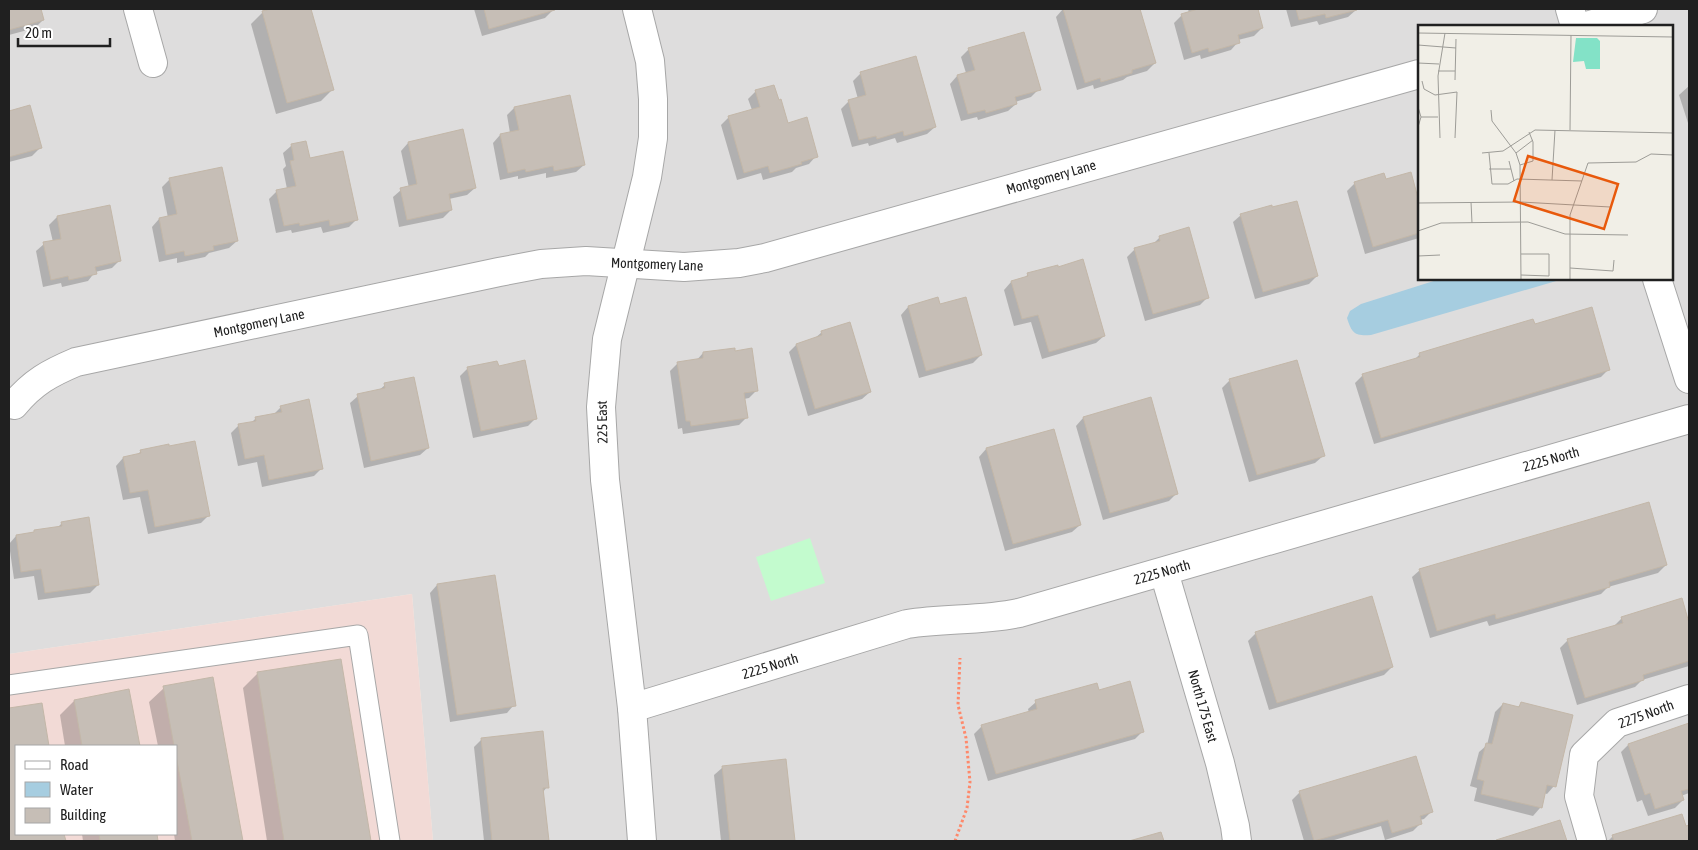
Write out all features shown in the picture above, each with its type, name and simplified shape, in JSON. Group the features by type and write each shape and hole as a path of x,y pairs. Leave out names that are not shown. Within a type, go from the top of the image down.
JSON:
{"street":[{"path":"138,9 153,63"},
{"name":"225 East","path":"637,9 650,61 653,99 652,138 647,177 607,339 601,407 605,480 632,708 642,841"},
{"path":"1570,9 1576,25"},
{"path":"1590,25 1643,9"},
{"name":"Montgomery Lane","path":"14,404 26,390 40,379 76,362 507,270 541,264 568,262 626,262 684,267 730,264 765,258 1418,74"},
{"path":"1657,280 1689,379"},
{"name":"2225 North","path":"632,708 907,624 932,620 999,617 1019,613 1689,419"},
{"name":"North 175 East","path":"1164,572 1220,763 1237,841"},
{"name":"2275 North","path":"1592,841 1579,796 1584,755 1616,723 1689,699"}],"lane":[{"path":"9,685 358,636 390,841"}],"path":[{"path":"955,841 967,808 970,782 966,738 958,705 960,658"}],"shaded area":[{"path":"9,9 1689,9 1689,841 433,841 412,594 9,654"},
{"path":"412,594 433,841 9,841 9,654"}],"green space":[{"path":"810,538 825,583 771,601 756,557"}],"water":[{"path":"1437,280 1560,280 1371,335 1355,333 1347,318 1350,311 1361,304"}],"building":[{"path":"9,9 41,9 44,20 9,30"},
{"path":"270,9 311,9 334,90 287,103 262,11"},
{"path":"484,9 554,9 555,10 489,29"},
{"path":"1063,9 1140,9 1156,63 1132,70 1132,73 1101,82 1100,78 1085,83"},
{"path":"1198,9 1258,9 1263,28 1238,35 1240,43 1209,52 1208,48 1192,53 1181,14"},
{"path":"1296,9 1357,10 1326,18 1325,14 1299,20"},
{"path":"1024,32 1041,90 1015,97 1017,104 986,113 985,110 968,114 957,75 975,70 968,48"},
{"path":"916,56 936,127 904,136 903,131 877,139 876,136 859,140 848,100 866,95 860,72"},
{"path":"774,85 779,100 781,99 788,123 807,117 818,157 801,162 802,164 770,173 768,166 744,173 728,116 760,107 755,90"},
{"path":"570,95 585,165 554,171 553,166 526,172 525,169 508,173 500,134 519,130 514,107"},
{"path":"30,105 42,148 9,157 9,111"},
{"path":"463,129 476,188 449,194 452,210 407,220 400,188 417,184 408,142"},
{"path":"306,141 310,158 343,151 358,220 330,226 329,220 300,226 299,223 284,226 276,190 296,186 290,161 294,160 291,144"},
{"path":"222,167 238,241 213,246 214,250 185,256 184,251 166,255 159,218 177,214 169,178"},
{"path":"1411,172 1418,198 1418,233 1373,247 1354,182 1384,173 1386,179"},
{"path":"1297,201 1318,276 1263,292 1240,214 1272,205 1272,207"},
{"path":"110,205 121,261 95,267 97,274 69,280 68,276 51,280 43,242 61,239 57,216"},
{"path":"1189,227 1209,298 1153,314 1134,248 1160,241 1159,236"},
{"path":"1083,259 1105,336 1049,352 1038,315 1022,319 1011,281 1028,276 1027,273 1058,265 1058,267"},
{"path":"938,297 940,304 966,297 982,355 926,371 908,306"},
{"path":"1592,307 1610,370 1381,438 1362,374 1420,357 1419,353 1533,319 1535,324"},
{"path":"850,322 871,392 815,409 796,344 822,335 821,331"},
{"path":"735,348 735,351 752,348 758,391 744,393 748,418 691,426 690,421 686,421 677,362 703,358 703,352"},
{"path":"525,360 537,419 481,431 467,367 497,361 499,366"},
{"path":"1297,360 1325,456 1257,475 1229,379"},
{"path":"414,377 429,448 371,461 357,394 385,388 384,383"},
{"path":"1151,397 1178,494 1110,513 1083,417"},
{"path":"309,399 323,469 269,480 264,455 245,459 238,424 256,421 255,417 282,412 280,406"},
{"path":"1054,429 1081,525 1013,544 986,448"},
{"path":"195,441 210,516 155,527 148,490 130,493 123,457 141,453 140,450"},
{"path":"1649,502 1667,565 1609,582 1610,587 1496,619 1495,614 1437,631 1419,569"},
{"path":"89,517 99,585 45,593 41,569 21,572 16,535 62,526 61,522"},
{"path":"495,575 516,706 457,715 437,584"},
{"path":"1372,596 1393,667 1277,703 1255,632"},
{"path":"1682,598 1689,623 1689,661 1643,675 1644,680 1585,698 1567,639 1623,623 1621,617"},
{"path":"341,659 371,841 284,841 257,672"},
{"path":"213,677 243,841 192,841 178,767 178,745 174,745 163,686"},
{"path":"1130,681 1144,732 996,774 981,725 1037,709 1035,700 1097,683 1099,690"},
{"path":"129,689 140,745 82,745 74,700"},
{"path":"1521,702 1573,715 1556,787 1547,785 1542,808 1481,794 1484,781 1477,779 1486,743 1492,744 1503,703 1519,707"},
{"path":"42,703 49,745 15,745 15,835 64,835 66,841 9,841 9,708"},
{"path":"1689,723 1689,789 1681,791 1684,800 1655,809 1650,793 1645,795 1628,744"},
{"path":"543,731 549,788 543,788 549,841 492,841 481,738"},
{"path":"1416,756 1433,812 1420,816 1422,824 1392,833 1388,820 1314,841 1299,791"},
{"path":"786,759 795,841 730,841 722,766"},
{"path":"1682,814 1686,826 1689,825 1689,841 1614,841 1612,835"},
{"path":"1560,820 1567,841 1496,841 1496,840"},
{"path":"1161,832 1164,841 1129,841"},
{"path":"99,835 157,835 158,841 100,841"}]}
